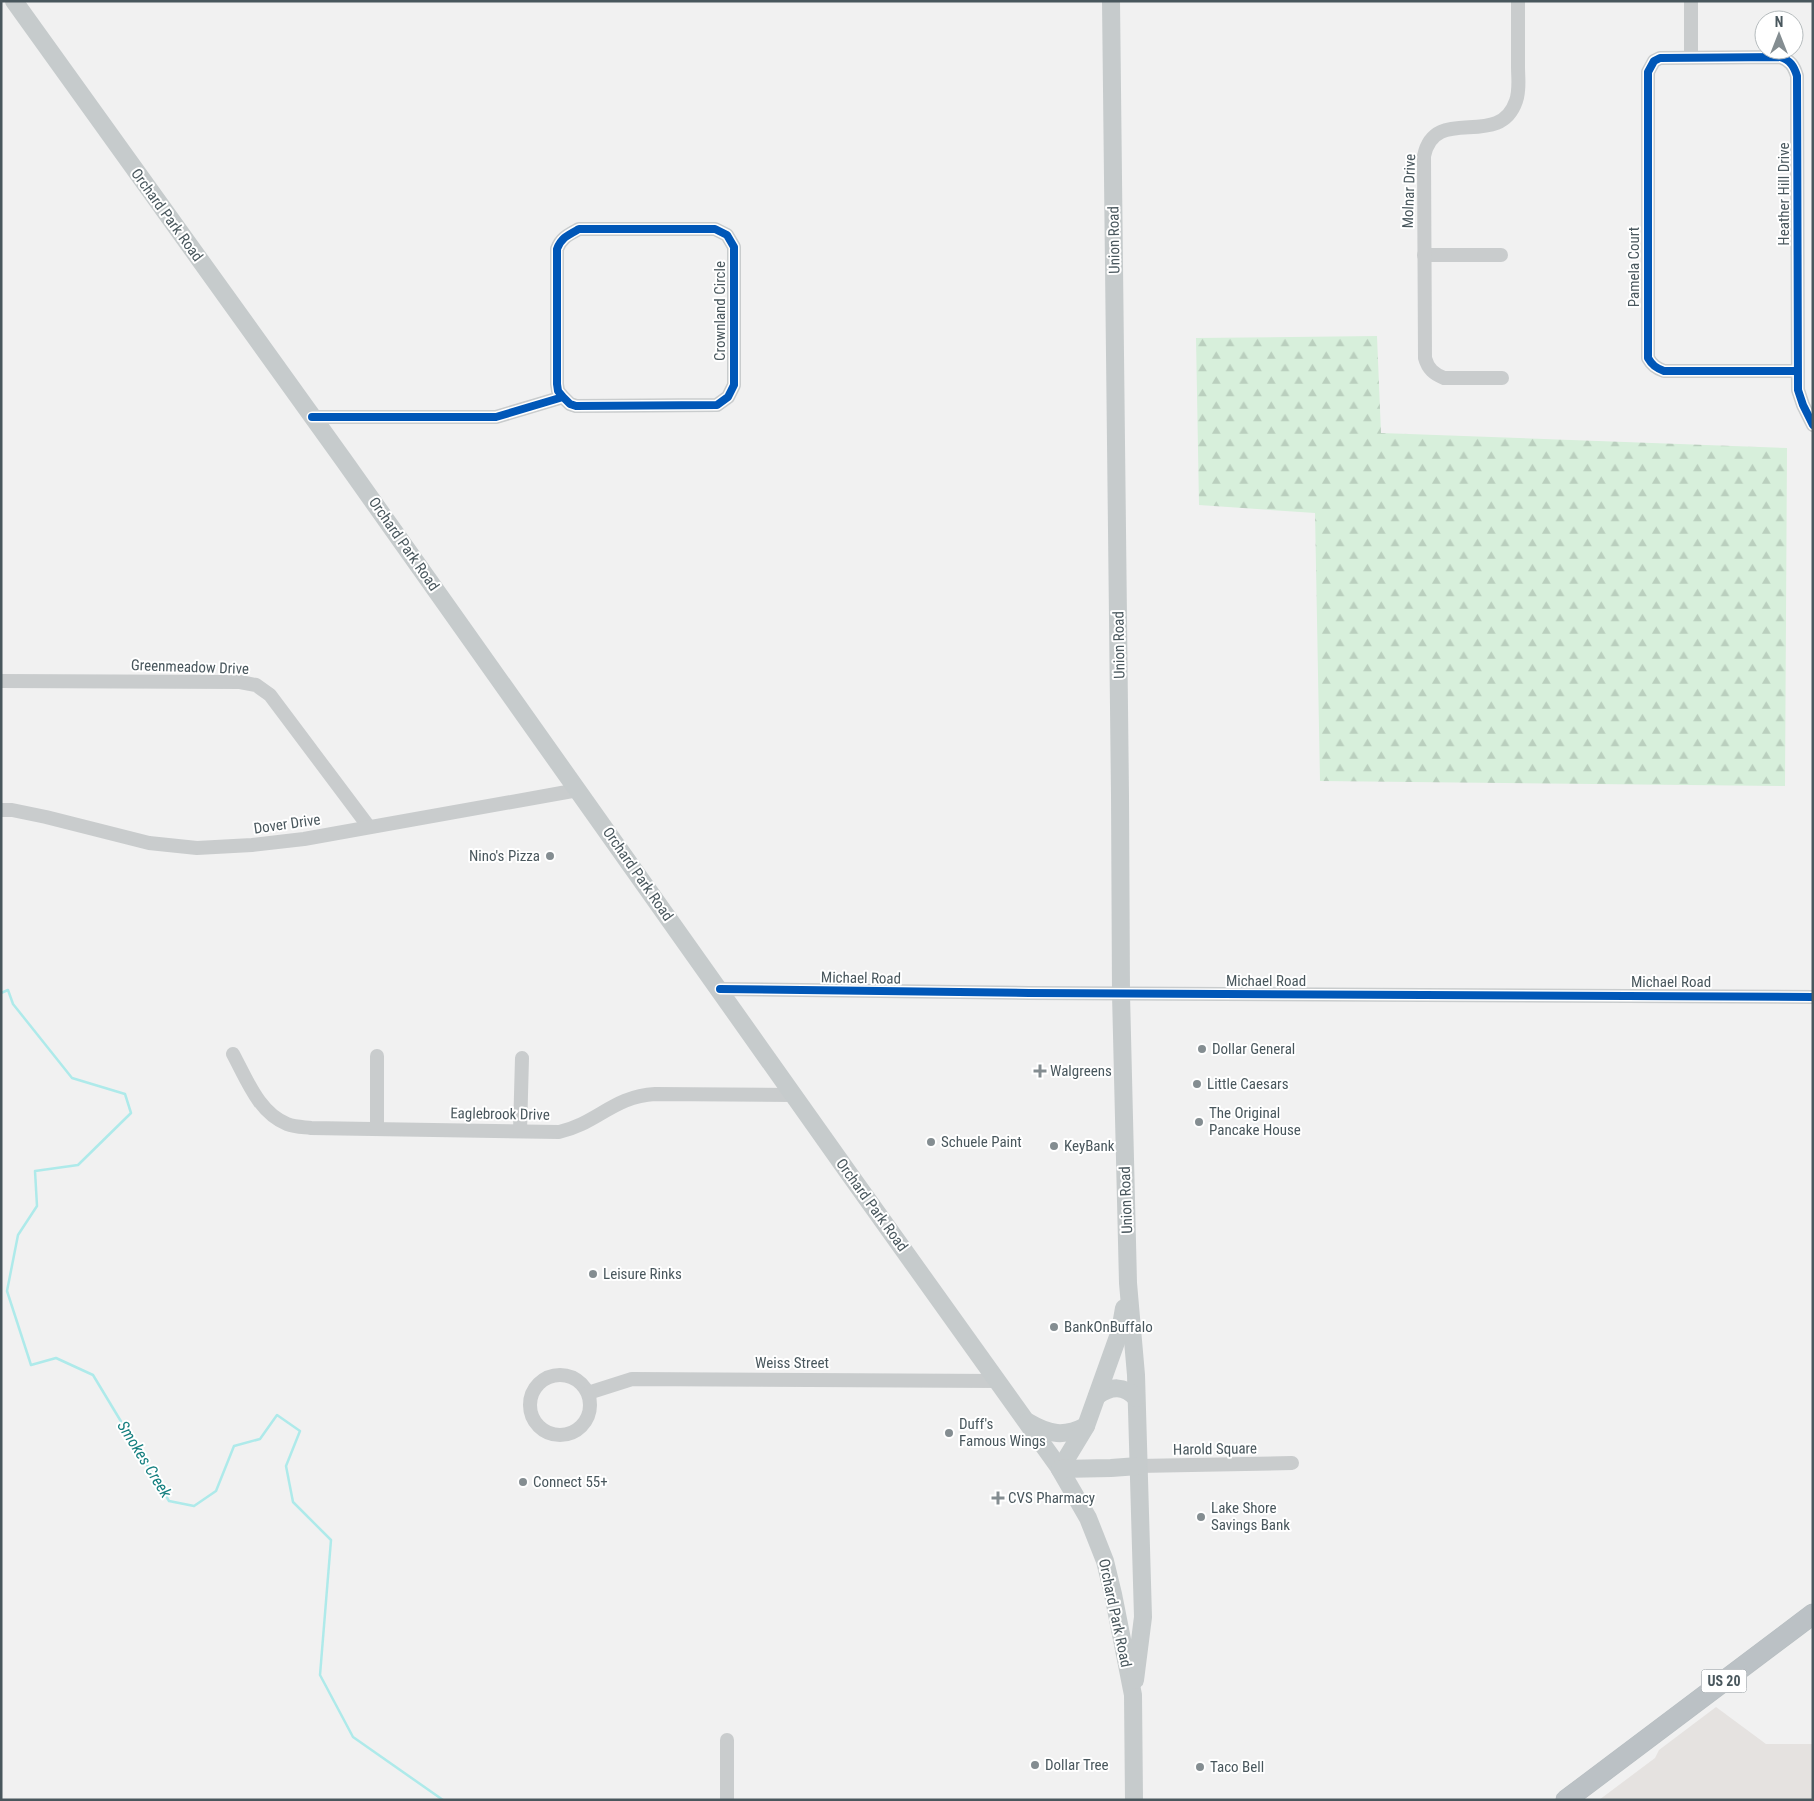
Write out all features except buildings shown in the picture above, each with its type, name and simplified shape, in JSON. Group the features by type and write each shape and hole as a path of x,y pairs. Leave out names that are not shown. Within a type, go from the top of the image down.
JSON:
{"highway":[{"name":"US 20","path":"1566,1800 1813,1614"}],"main road":[{"name":"Orchard Park Road","path":"14,1 720,989 1060,1469 1088,1518 1105,1561 1133,1695 1134,1800"},
{"name":"Union Road","path":"1111,1 1121,994 1128,1288 1136,1398 1143,1617 1133,1695"},
{"name":"Union Road","path":"1060,1469 1086,1426 1120,1331 1128,1288"},
{"path":"1097,1396 1105,1390 1120,1388 1129,1391 1136,1398"},
{"path":"1027,1421 1042,1430 1057,1434 1073,1432 1086,1426 1084,1451 1088,1458 1097,1464 1111,1468"},
{"path":"1060,1469 1138,1466"}],"street":[{"name":"Molnar Drive","path":"1502,378 1444,378 1437,376 1427,365 1425,358 1424,156 1430,140 1442,131 1450,128 1490,126 1505,118 1512,110 1518,92 1518,1"},
{"path":"1691,1 1691,57"},
{"name":"Heather Hill Drive","path":"1691,57 1780,57 1791,63 1795,69 1797,76 1797,371 1798,390 1802,405 1813,425"},
{"name":"Pamela Court","path":"1691,57 1660,58 1654,61 1648,72 1648,358 1658,369 1664,371 1797,371"},
{"name":"Crownland Circle","path":"579,229 715,230 727,235 734,247 734,385 728,397 717,405 576,406 570,404 563,397 558,391 557,384 557,250 565,236 579,229"},
{"path":"1424,256 1501,255"},
{"path":"312,417 496,417 563,397"},
{"name":"Greenmeadow Drive","path":"1,681 240,682 256,685 270,695 369,827"},
{"name":"Dover Drive","path":"1,810 46,816 149,844 197,848 269,844 578,790"},
{"name":"Michael Road","path":"720,989 1121,994 1813,997"},
{"name":"Eaglebrook Drive","path":"233,1054 262,1106 278,1120 293,1126 310,1128 559,1132 569,1130 597,1117 624,1100 643,1095 794,1095"},
{"path":"377,1056 377,1129"},
{"path":"520,1131 522,1058"},
{"path":"559,1376 571,1377 581,1383 588,1393 590,1404 588,1416 582,1426 573,1432 562,1435 550,1433 540,1427 533,1418 530,1407 532,1395 538,1385 548,1378 559,1376"},
{"name":"Weiss Street","path":"588,1393 632,1379 998,1381"},
{"name":"Harold Square","path":"1138,1466 1292,1463"},
{"path":"726,1800 727,1740"}],"shaded area":[{"path":"1716,1707 1766,1744 1813,1744 1813,1800 1599,1800 1655,1758 1659,1750"}],"green space":[{"path":"1377,336 1381,433 1787,448 1785,786 1320,781 1315,513 1199,505 1196,338"}],"waterway":[{"name":"Smokes Creek","path":"1,993 8,990 13,1004 72,1078 125,1094 131,1113 78,1165 35,1171 37,1206 18,1235 7,1291 31,1365 56,1358 93,1375 169,1501 194,1506 216,1491 234,1446 260,1439 277,1415 300,1431 286,1466 293,1502 331,1540 320,1675 353,1737 443,1800"}],"cycle path":[{"path":"1797,371 1664,371 1654,366 1648,358 1648,72 1654,61 1660,58 1780,57 1791,64 1797,76 1798,390 1813,425"},
{"path":"312,417 496,417 563,397 570,404 576,406 717,405 728,397 734,385 734,247 727,235 715,229 579,229 563,239 557,249 557,384 558,391 563,397"},
{"path":"720,989 1029,993 1813,997"}],"place":[{"name":"Nino's Pizza","path":"550,856"},
{"name":"Dollar General","path":"1202,1049"},
{"name":"Walgreens","path":"1040,1071"},
{"name":"Little Caesars","path":"1197,1084"},
{"name":"The Original Pancake House","path":"1199,1122"},
{"name":"Schuele Paint","path":"931,1142"},
{"name":"KeyBank","path":"1054,1146"},
{"name":"Leisure Rinks","path":"593,1274"},
{"name":"BankOnBuffalo","path":"1054,1327"},
{"name":"Duff's Famous Wings","path":"949,1433"},
{"name":"Connect 55+","path":"523,1482"},
{"name":"CVS Pharmacy","path":"998,1498"},
{"name":"Lake Shore Savings Bank","path":"1201,1517"},
{"name":"Dollar Tree","path":"1035,1765"},
{"name":"Taco Bell","path":"1200,1767"}]}
